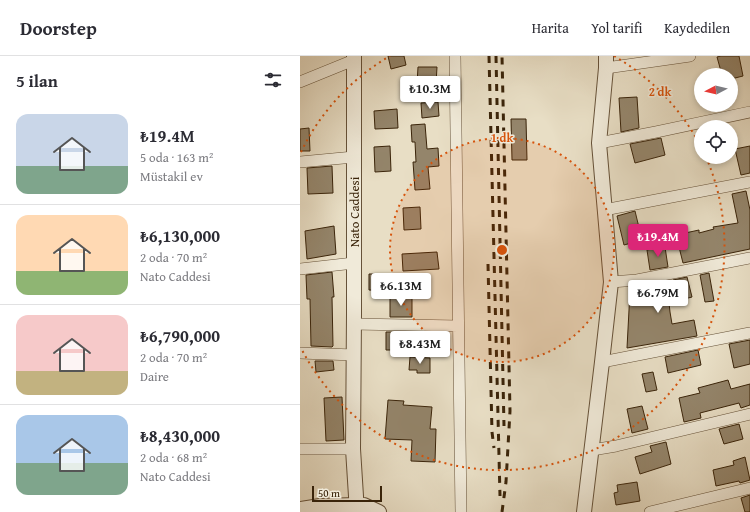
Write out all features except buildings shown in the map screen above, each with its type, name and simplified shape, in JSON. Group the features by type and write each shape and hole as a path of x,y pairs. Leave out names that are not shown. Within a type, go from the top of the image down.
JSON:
{"street":[{"path":"455,56 461,512"},
{"path":"584,512 611,282 599,143 606,62 690,56"},
{"path":"300,82 354,58"},
{"name":"Nato Caddesi","path":"351,509 354,355 354,58"},
{"path":"599,143 750,112"},
{"path":"300,162 354,157"},
{"path":"604,210 750,182"},
{"path":"611,282 636,280 750,258"},
{"path":"300,268 354,263"},
{"path":"354,324 458,326"},
{"path":"602,362 750,333"},
{"path":"300,353 354,355"},
{"path":"592,450 616,446 750,414"},
{"path":"300,449 353,449"},
{"path":"650,512 750,488"},
{"path":"300,509 320,506 351,509 364,505 379,512"}],"railway":[{"path":"489,56 500,496"},
{"path":"496,56 504,426"},
{"path":"502,56 510,411 506,482 502,512"},
{"path":"488,264 492,432 494,448"}]}
